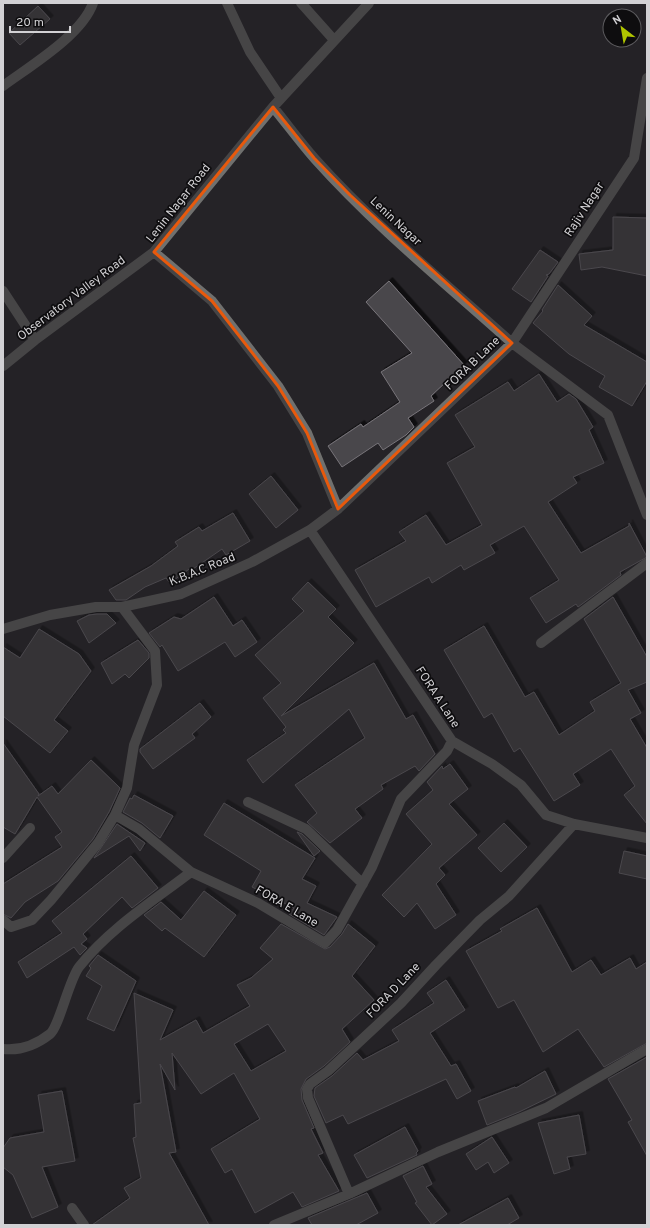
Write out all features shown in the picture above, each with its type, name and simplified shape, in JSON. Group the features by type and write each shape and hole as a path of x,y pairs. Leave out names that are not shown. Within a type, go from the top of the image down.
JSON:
{"street":[{"path":"3,86 60,45 90,10 93,3"},
{"path":"227,3 250,52 281,98"},
{"path":"301,3 334,40"},
{"name":"Lenin Nagar Road","path":"338,509 307,433 278,386 212,301 154,252 273,107 369,3"},
{"name":"Rajiv Nagar","path":"512,343 634,158 647,78"},
{"name":"Lenin Nagar","path":"273,107 314,158 350,195 406,249 512,343"},
{"name":"Observatory Valley Road","path":"3,366 35,340 154,252"},
{"path":"3,291 35,340"},
{"name":"FORA B Lane","path":"338,509 512,343 608,415 644,501 647,515"},
{"path":"310,530 338,509"},
{"name":"K.B.A.C Road","path":"3,629 50,615 96,607 122,607 181,594 252,562 310,530"},
{"name":"FORA A Lane","path":"310,530 452,740 492,764 521,786 546,815 574,824 647,838"},
{"path":"541,643 647,563"},
{"path":"3,920 11,927 32,920 51,900 98,843 115,815 127,788 134,745 157,685 155,651 122,607"},
{"name":"FORA E Lane","path":"115,815 139,829 190,872 258,903 324,943 337,930 363,884 372,867 401,799 447,751 452,740"},
{"path":"248,802 306,829 363,884"},
{"name":"FORA D Lane","path":"349,1194 308,1098 307,1089 310,1084 328,1071 401,1003 480,920 509,896 574,824"},
{"path":"3,858 30,828"},
{"path":"3,1049 17,1050 34,1045 52,1032 78,968 112,933 190,872"},
{"path":"274,1225 349,1194 438,1152 546,1108 647,1049"},
{"path":"72,1208 84,1225"}],"highlighted area":[{"path":"273,107 314,158 350,195 512,343 338,509 307,433 278,386 212,301 154,252"}],"building":[{"path":"38,6 50,19 20,45 9,33"},
{"path":"613,217 647,218 647,276 602,267 581,270 579,254 613,250"},
{"path":"540,250 558,262 549,274 546,275 548,276 531,302 512,289"},
{"path":"389,281 464,365 431,396 434,401 408,418 414,427 406,435 383,450 378,443 342,467 328,446 361,424 363,427 400,402 381,372 412,353 366,302"},
{"path":"558,285 592,316 584,325 647,362 647,381 632,406 599,387 605,376 569,354 533,323 543,311 542,310"},
{"path":"539,374 557,402 569,394 576,399 593,427 589,430 604,463 573,477 577,483 548,502 581,553 629,526 629,523 647,557 620,572 621,575 578,607 576,604 546,623 530,598 559,580 524,526 490,545 495,553 464,570 461,565 432,583 429,577 376,607 355,570 406,541 399,532 426,515 446,545 482,525 447,463 475,447 455,415 508,382 514,391"},
{"path":"271,476 298,510 276,528 249,494"},
{"path":"233,513 250,541 226,555 222,549 193,569 192,567 170,583 166,578 145,587 126,600 116,600 109,590 151,566 178,546 175,542 199,527 202,531"},
{"path":"308,582 336,609 328,617 354,643 281,716 374,663 406,719 413,715 435,754 419,771 415,766 381,785 383,789 355,809 362,818 330,843 307,822 317,813 295,785 365,738 349,709 263,783 247,760 286,733 283,730 286,727 263,698 281,683 255,655 304,611 292,599"},
{"path":"214,597 233,626 242,620 257,642 235,657 225,642 178,671 162,645 160,647 149,633 174,617 181,619"},
{"path":"613,597 647,657 647,682 628,690 641,713 630,719 647,748 647,824 624,795 635,786 611,749 573,774 580,785 554,801 520,748 514,752 492,713 484,718 444,650 484,626 525,697 534,692 559,735 595,711 590,702 621,683 584,619"},
{"path":"107,614 116,623 89,643 77,621 89,615"},
{"path":"39,629 79,654 91,671 54,720 68,731 50,753 3,716 3,647 20,658"},
{"path":"138,640 149,653 149,658 129,678 125,674 112,684 101,663"},
{"path":"200,703 211,717 192,734 195,738 153,769 140,752 140,749"},
{"path":"3,743 39,794 38,796 52,786 58,794 91,760 120,788 109,812 93,839 58,881 25,902 11,918 3,914 3,884 62,847 55,837 62,832 37,797 15,834 3,827"},
{"path":"450,764 468,789 449,804 477,835 439,868 445,875 436,884 456,915 435,929 417,903 404,917 382,895 432,844 406,814 433,790 427,782 442,766 443,769"},
{"path":"134,795 173,816 160,838 142,823 123,812 130,798 132,799"},
{"path":"224,803 315,858 302,879 316,886 307,903 337,917 324,935 289,914 294,908 252,887 261,871 204,835"},
{"path":"504,823 527,847 501,872 478,848"},
{"path":"117,824 145,843 140,851 129,836 94,858"},
{"path":"297,832 302,834 320,851 314,856"},
{"path":"624,851 647,856 647,879 619,873"},
{"path":"131,856 158,888 132,908 122,897 83,934 87,939 81,944 87,948 80,955 74,947 27,978 18,962 62,933 52,921"},
{"path":"204,891 236,915 204,957 165,928 162,931 144,915 161,902 181,920"},
{"path":"537,908 572,972 591,960 601,975 630,958 636,969 647,962 647,1043 604,1067 578,1029 543,1052 514,1000 498,1008 466,951 502,931 500,929"},
{"path":"281,924 325,949 330,947 342,934 348,924 375,946 352,976 374,1000 342,1029 350,1042 324,1066 306,1079 301,1089 302,1100 314,1128 311,1129 323,1153 318,1155 339,1191 302,1207 293,1192 255,1213 232,1169 225,1173 211,1149 260,1119 234,1073 201,1094 172,1053 175,1090 160,1064 176,1152 169,1153 209,1225 92,1225 130,1198 124,1188 141,1178 133,1138 136,1137 134,1104 141,1103 134,993 173,1010 160,1040 196,1020 203,1033 250,1006 237,985 251,978 273,959 260,948","holes":["268,1024 286,1051 251,1071 234,1044"]},
{"path":"98,955 136,981 114,1031 87,1019 102,986 86,976 91,968 89,966"},
{"path":"446,980 465,1010 430,1033 451,1066 456,1064 471,1091 457,1099 446,1079 348,1124 343,1115 326,1123 314,1096 315,1088 332,1076 357,1053 363,1060 399,1041 392,1030 434,1003 427,993"},
{"path":"647,1057 647,1156 628,1122 632,1120 608,1079"},
{"path":"545,1071 556,1094 519,1112 487,1125 478,1101 515,1087 516,1088"},
{"path":"62,1091 75,1161 42,1167 58,1207 32,1218 13,1175 3,1167 3,1148 10,1138 44,1132 38,1095"},
{"path":"579,1115 586,1154 567,1157 570,1169 554,1174 538,1123"},
{"path":"405,1127 418,1151 416,1153 417,1155 367,1178 354,1155"},
{"path":"492,1137 509,1163 494,1173 488,1162 476,1170 466,1154"},
{"path":"423,1166 432,1184 426,1187 447,1214 432,1225 415,1203 417,1202 403,1176"},
{"path":"367,1193 378,1213 356,1225 312,1225 308,1218"},
{"path":"508,1198 519,1218 507,1225 458,1225"}]}
